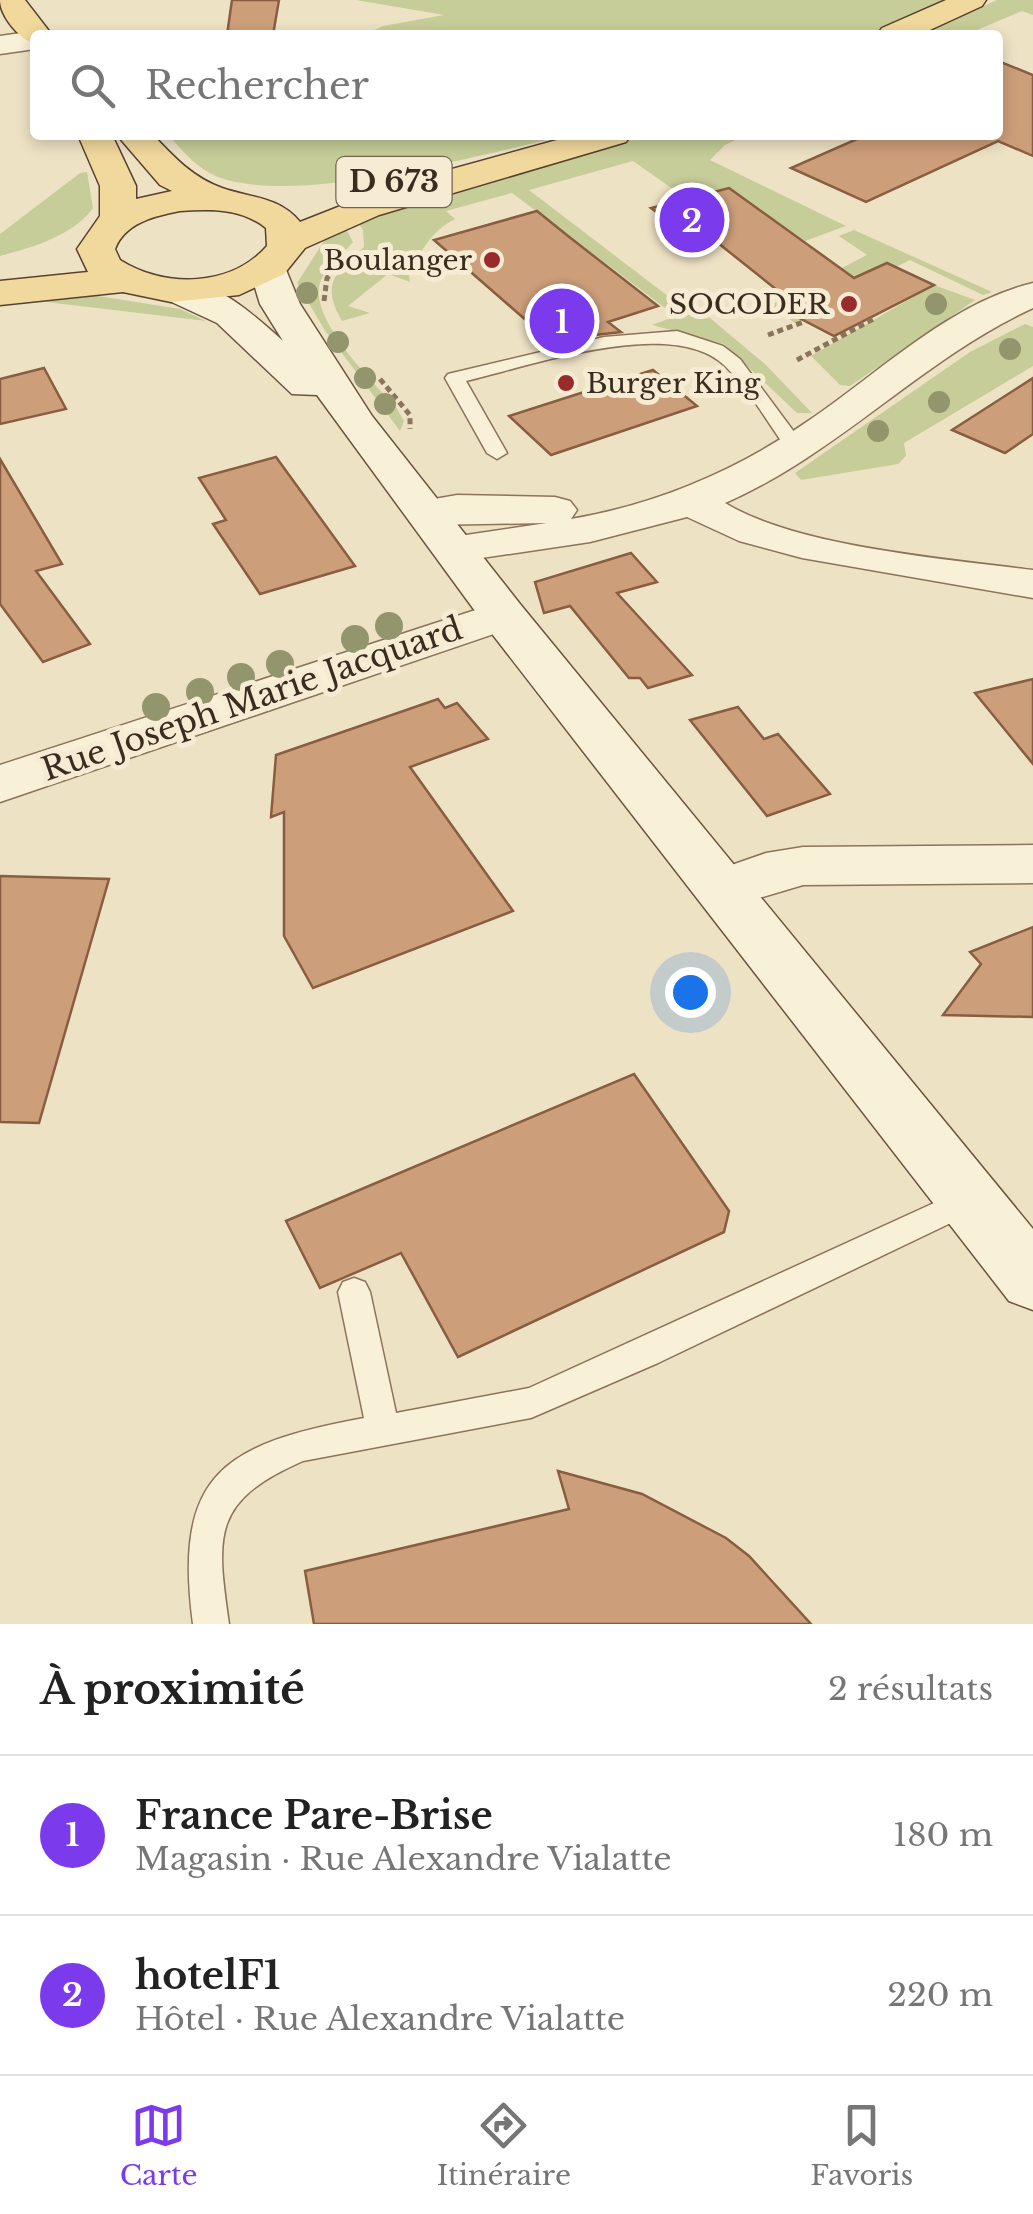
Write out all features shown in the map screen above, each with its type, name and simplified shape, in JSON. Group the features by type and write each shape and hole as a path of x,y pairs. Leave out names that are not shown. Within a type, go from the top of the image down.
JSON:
{"main road":[{"path":"9,0 30,30"},
{"path":"904,30 971,0"},
{"path":"96,140 118,186 111,226 96,249 98,258 123,280"},
{"path":"139,140 174,177 276,217 280,304 354,420 503,615 1033,1280"},
{"name":"D 673","path":"278,255 336,219 595,140"},
{"name":"D 673","path":"234,202 536,156"},
{"path":"31,255 162,203 234,202"},
{"path":"177,290 220,286 278,255"},
{"path":"0,293 123,280 177,290 231,315 310,389 354,420"}],"street":[{"path":"0,45 30,38"},
{"path":"440,530 617,526 730,486 796,448 978,321 1033,294"},
{"path":"691,501 702,511 735,525 820,548 1033,584"},
{"name":"Rue Joseph Marie Jacquard","path":"0,784 503,615"},
{"path":"722,890 766,872 803,866 1033,864"}],"lane":[{"path":"498,453 456,378 604,342 658,336 698,342 734,363 796,448"},
{"path":"211,1624 202,1548 205,1526 229,1485 274,1456 300,1446 530,1403 648,1353 970,1200"},
{"path":"354,1292 383,1431"}],"path":[{"path":"798,360 876,318"},
{"path":"768,335 806,322"}],"green space":[{"path":"356,0 948,0 880,30 375,30 444,15"},
{"path":"997,0 1033,0 1033,15 1022,11 977,30 932,30"},
{"path":"173,140 547,140 393,174 298,186 256,185 221,178"},
{"path":"629,140 736,140 710,160 846,226 805,241 781,225 739,237 751,203 729,188 687,199 633,161 529,190 694,316 704,313 766,365 812,413 797,413 724,344 652,325 676,316 512,193 446,211 455,219 439,229 428,243 409,275 410,282 388,274 348,306 370,313 342,321 332,287 340,271 364,247 363,230 355,219"},
{"path":"87,172 93,208 84,218 49,240 0,256 0,234 80,173"},
{"path":"345,227 353,242 322,278 322,310 343,346 396,407 404,421 400,431 324,329 297,283 326,238"},
{"path":"854,230 992,292 983,295 910,260 896,267 887,263 787,311 802,319 795,323 774,308 755,313 867,255 839,236"},
{"path":"934,285 975,300 850,386 840,385 811,356"},
{"path":"92,295 180,309 206,321 46,302"},
{"path":"1025,324 1033,327 1033,366 904,443 906,456 898,464 801,480 795,473 970,352"}],"building":[{"path":"232,0 279,0 274,30 228,30"},
{"path":"1003,63 1033,75 1033,156 998,141 866,202 791,168 855,140 1003,140"},
{"path":"729,188 854,278 887,263 934,285 834,336 786,311 797,306 718,243 704,247 651,208"},
{"path":"537,211 658,306 608,322 621,332 595,335 535,328 434,240"},
{"path":"44,368 66,409 0,424 0,379"},
{"path":"653,370 697,406 551,455 509,416"},
{"path":"1033,378 1033,434 1005,453 952,430"},
{"path":"276,457 355,566 260,594 213,524 226,520 199,478"},
{"path":"0,459 62,564 36,571 90,644 43,662 0,604"},
{"path":"631,553 657,582 617,593 692,675 648,688 640,678 629,678 570,606 544,613 535,582"},
{"path":"1033,679 1033,764 975,693"},
{"path":"438,699 445,708 457,703 488,739 410,767 513,911 313,988 284,936 284,812 271,817 276,755"},
{"path":"738,707 764,739 778,734 830,794 767,816 690,720"},
{"path":"0,876 109,879 39,1123 0,1122"},
{"path":"1033,927 1033,1017 943,1015 981,964 970,952"},
{"path":"634,1074 729,1211 724,1232 458,1357 401,1253 320,1288 286,1221"},
{"path":"558,1471 642,1494 726,1538 749,1556 811,1624 314,1624 305,1571 569,1509"}],"place":[{"name":"hotelF1","path":"692,220"},
{"name":"Boulanger","path":"492,260"},
{"name":"SOCODER","path":"849,304"},
{"name":"France Pare-Brise","path":"562,321"},
{"name":"Burger King","path":"566,383"}]}
